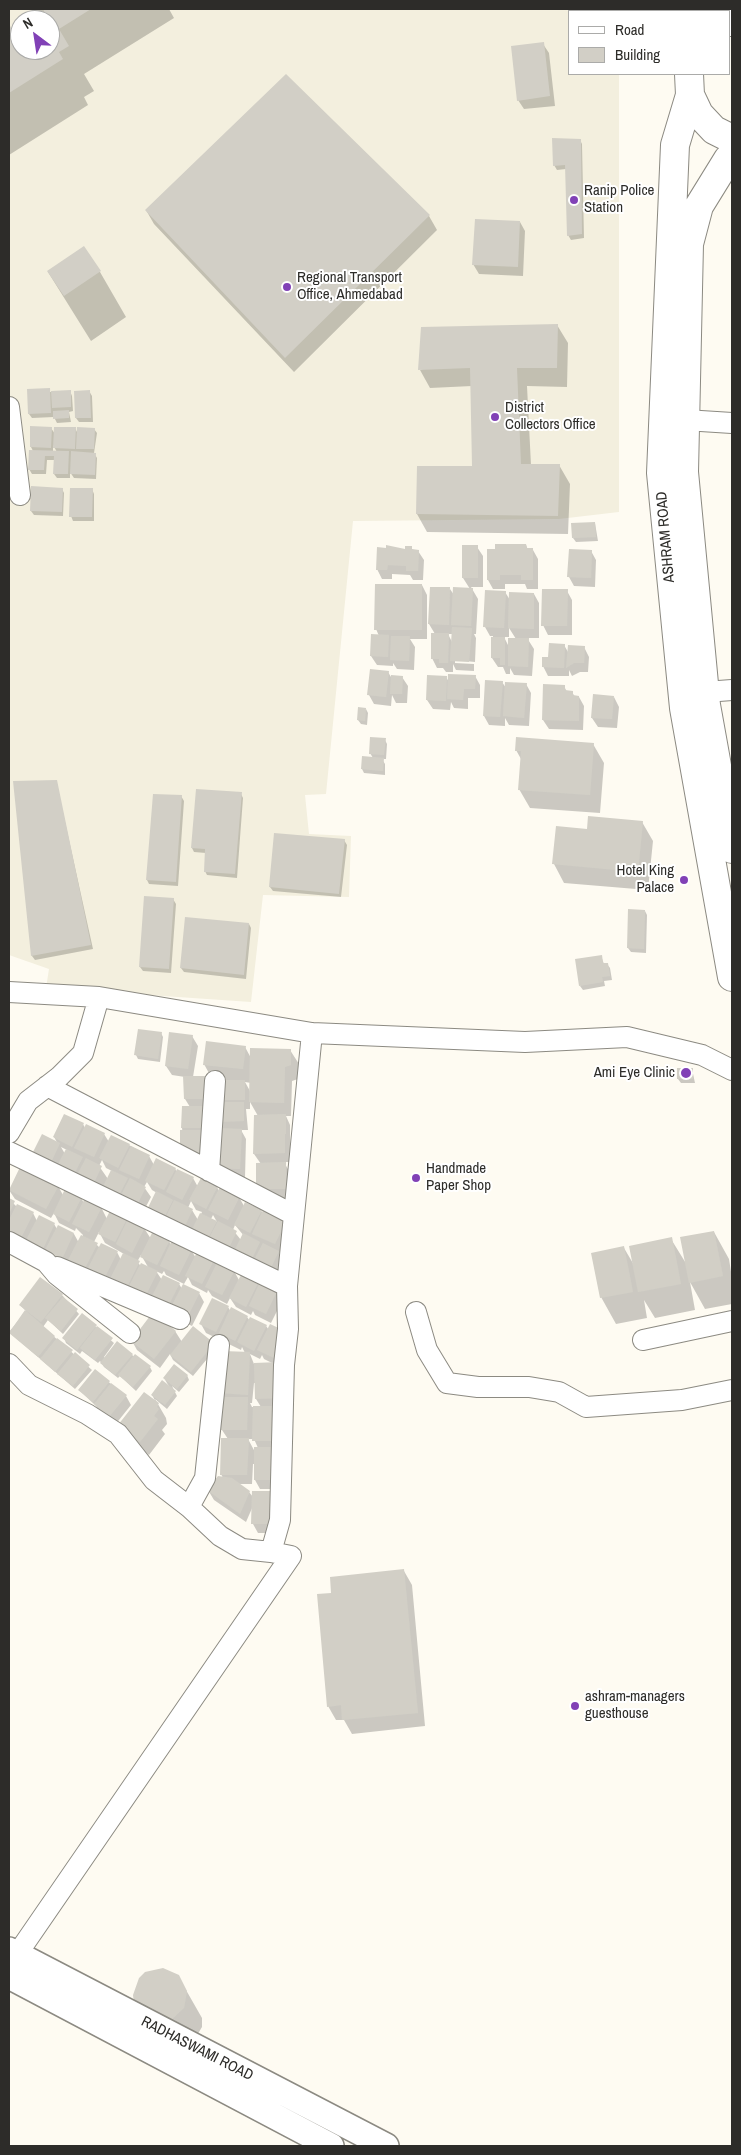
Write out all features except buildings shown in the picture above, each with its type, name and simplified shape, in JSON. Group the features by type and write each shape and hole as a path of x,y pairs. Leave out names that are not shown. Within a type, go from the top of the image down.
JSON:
{"main road":[{"path":"690,84 699,114 714,130 732,139"},
{"name":"ASHRAM ROAD","path":"690,84 675,145 661,473 694,693 732,977"},
{"name":"ASHRAM ROAD","path":"732,156 728,159 699,206 689,244 684,472 694,693 732,849"}],"street":[{"path":"9,407 20,495"},
{"path":"686,420 732,423"},
{"path":"694,693 732,690"},
{"path":"9,992 99,997 312,1032 525,1042 626,1037 702,1055 732,1070"},
{"path":"9,1133 28,1101 83,1053 99,997"},
{"path":"271,1552 280,1520 284,1365 288,1328 287,1286 312,1032"},
{"path":"209,1171 215,1081"},
{"path":"47,1086 294,1215"},
{"path":"9,1152 287,1286"},
{"path":"9,1242 46,1262 180,1319"},
{"path":"46,1262 57,1275 130,1333"},
{"path":"416,1312 427,1350 447,1383 478,1387 529,1387 559,1392 586,1407 682,1400 732,1390"},
{"path":"643,1340 732,1321"},
{"path":"189,1507 205,1478 219,1345"},
{"path":"9,1364 29,1385 87,1414 118,1434 154,1480 189,1507 220,1536 242,1549 291,1556 11,1962"},
{"name":"RADHASWAMI ROAD","path":"11,1962 331,2146"},
{"name":"RADHASWAMI ROAD","path":"11,1962 386,2146"}],"shaded area":[{"path":"9,9 612,9 568,10 568,75 619,75 619,512 559,519 353,521 326,794 305,795 309,834 351,836 349,897 263,895 251,1002 46,988 49,969 9,955"}],"place":[{"name":"Ranip Police Station","path":"574,200"},
{"name":"Regional Transport Office, Ahmedabad","path":"287,287"},
{"name":"District Collectors Office","path":"495,417"},
{"name":"Hotel King Palace","path":"684,880"},
{"name":"Ami Eye Clinic","path":"686,1073"},
{"name":"Handmade Paper Shop","path":"416,1178"},
{"name":"ashram-managers guesthouse","path":"575,1706"}]}
